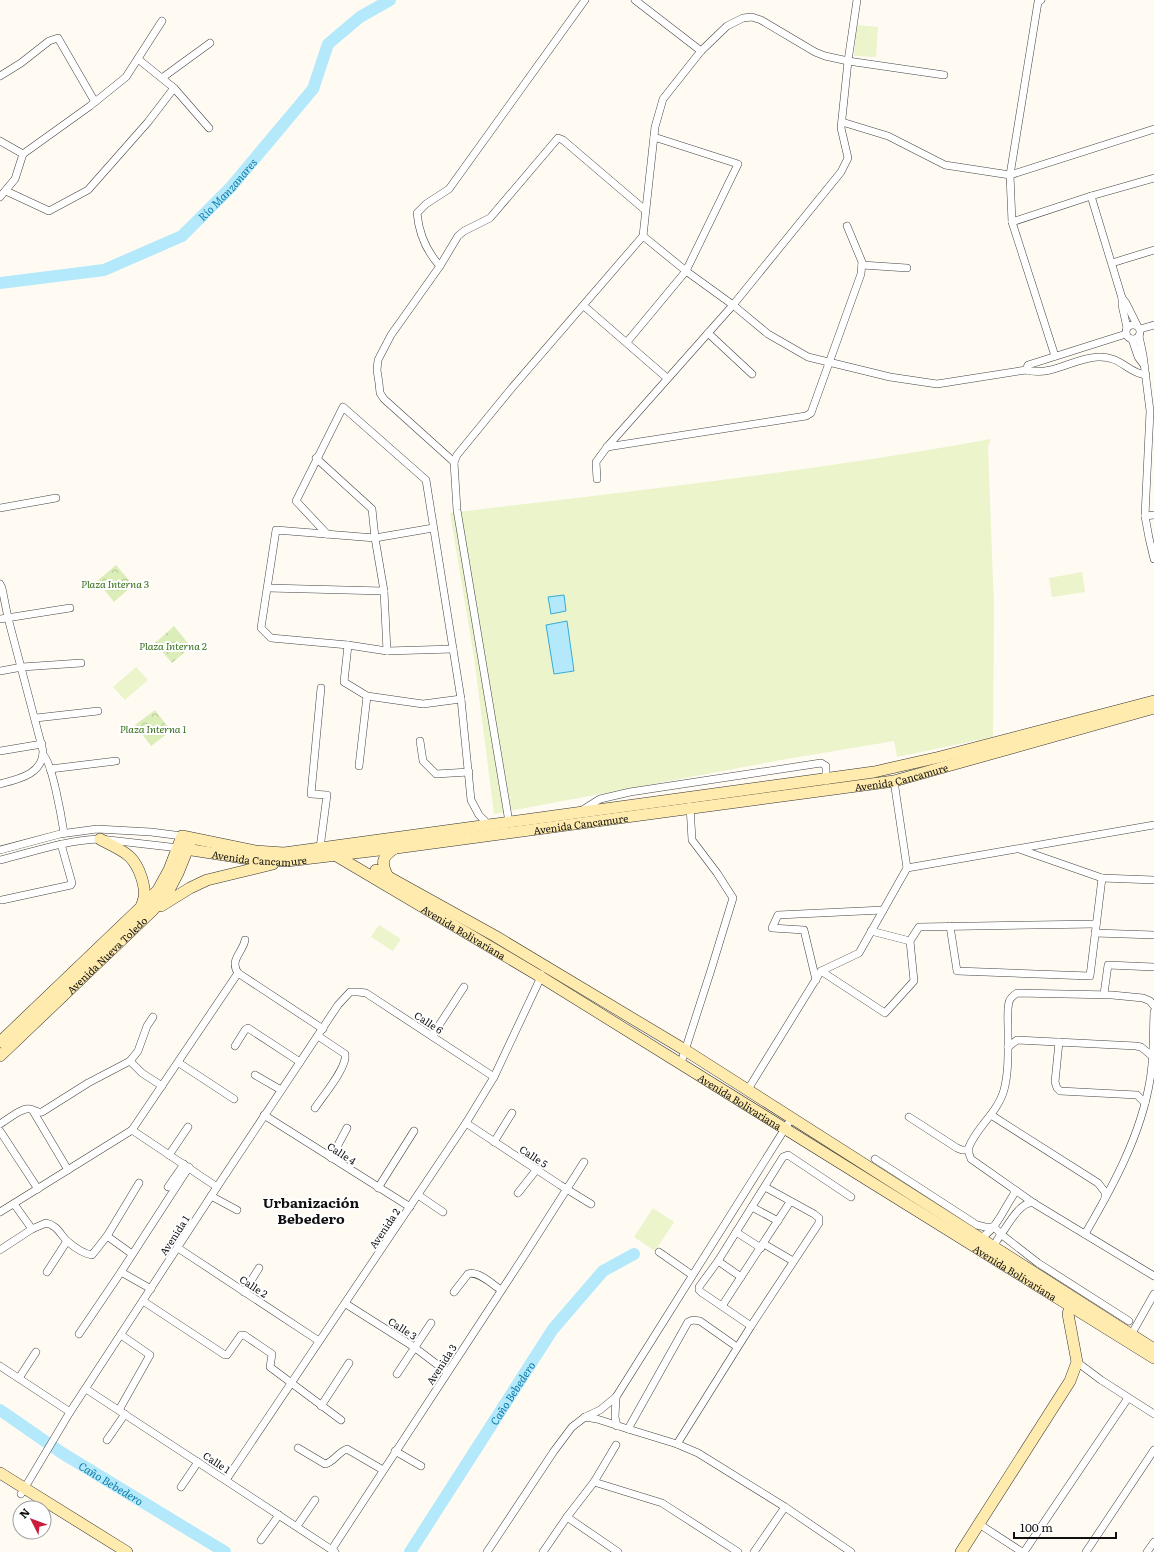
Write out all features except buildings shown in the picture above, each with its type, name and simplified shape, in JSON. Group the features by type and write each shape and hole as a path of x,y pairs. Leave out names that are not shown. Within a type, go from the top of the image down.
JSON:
{"main road":[{"name":"Avenida Cancamure","path":"348,854 396,848 555,821 826,784 894,781 941,762 1154,701"},
{"name":"Avenida Cancamure","path":"826,784 874,772 941,762 1154,708"},
{"name":"Avenida Cancamure","path":"185,843 284,853 329,850 509,822 555,821 578,813 690,803"},
{"path":"100,839 121,850 131,858 136,865 143,885 144,898 140,908"},
{"name":"Avenida Cancamure","path":"185,843 250,859 287,861 329,850"},
{"name":"Avenida Nueva Toledo","path":"0,1042 158,890 185,843"},
{"name":"Avenida Nueva Toledo","path":"0,1056 152,911 167,894 178,873 185,843"},
{"path":"388,877 383,861 385,856 396,848"},
{"name":"Avenida Bolivariana","path":"329,850 348,854 495,936 685,1050 747,1091 788,1123 1072,1303 1154,1349"},
{"name":"Avenida Bolivariana","path":"329,850 681,1062 788,1123 979,1238 1154,1358"},
{"path":"152,911 190,888 207,880 287,861"},
{"path":"961,1552 1062,1396 1070,1381 1077,1362 1068,1314 1072,1303"},
{"path":"0,1473 23,1491 116,1552"},
{"path":"0,1480 23,1491 127,1552"}],"street":[{"path":"440,266 432,258 422,240 418,213 426,204 449,189 585,0"},
{"path":"635,0 701,51"},
{"path":"597,479 596,462 607,447 733,305 840,172 848,158 842,122 848,62 857,0"},
{"path":"1041,0 1038,2 1010,175 1012,222 1055,356"},
{"path":"509,822 457,510 454,462 461,450 511,389 643,236 654,137 663,100 701,51 727,26 743,18 752,17 761,20 815,52 848,62 944,75"},
{"path":"0,197 15,179 23,154 95,102 126,77 162,22"},
{"path":"0,76 21,64 49,41 58,38 95,102"},
{"path":"162,78 210,43"},
{"path":"138,59 174,88 209,128"},
{"path":"6,191 49,211 88,190 148,122 174,88"},
{"path":"842,122 888,136 945,165 1010,175 1154,129"},
{"path":"627,342 686,272 738,164 654,137"},
{"path":"454,462 389,405 380,392 377,370 378,360 391,335 440,266 458,236 464,231 490,218 558,138 563,140 645,210"},
{"path":"0,142 23,154"},
{"path":"1012,222 1091,196 1154,178"},
{"path":"1091,196 1122,298 1126,303 1138,357 1144,365 1146,375 1150,411 1145,516 1154,559"},
{"path":"607,447 806,416 811,413 861,274 862,262 847,226"},
{"path":"643,236 686,272 733,305 768,334 808,357 890,377 937,384 1026,370 1044,372 1095,357 1106,357 1116,360 1139,374 1146,375"},
{"path":"1112,263 1154,250"},
{"path":"862,265 906,268"},
{"path":"584,306 667,378"},
{"path":"1026,370 1028,365 1154,325"},
{"path":"708,333 752,374"},
{"path":"327,534 296,501 316,458 343,407 426,480 461,699 471,800 479,815 489,825"},
{"path":"316,458 372,509 375,538 384,591 387,651"},
{"path":"0,508 56,498"},
{"path":"1145,516 1154,515"},
{"path":"433,528 375,538 276,530 261,628 272,638 348,645 387,651 453,649"},
{"path":"0,584 36,718 43,755 38,767 33,773 16,780 0,784"},
{"path":"268,588 384,591"},
{"path":"0,619 70,608"},
{"path":"348,645 344,682 367,696 423,704 461,699"},
{"path":"0,671 22,667 81,663"},
{"path":"321,688 311,794 327,794 329,850"},
{"path":"360,766 367,696"},
{"path":"36,718 98,711"},
{"path":"420,741 423,761 426,766 436,774 469,772"},
{"path":"0,752 42,744"},
{"path":"43,755 47,758 50,769 64,833"},
{"path":"50,769 116,761"},
{"path":"578,813 600,799 630,792 821,763 826,766 826,784"},
{"path":"747,1091 821,971 859,953 907,868 894,781"},
{"path":"681,1062 733,898 717,873 692,840 690,803"},
{"path":"907,868 1154,825"},
{"name":"Avenida Cancamure","path":"0,850 64,833 97,829 151,832 185,843"},
{"name":"Avenida Cancamure","path":"0,860 61,844 100,839 185,843"},
{"path":"2,900 71,885 72,883 61,844"},
{"path":"1019,848 1102,878 1154,880"},
{"path":"950,926 957,971 1090,976 1102,878"},
{"path":"816,980 804,930 772,928 778,914 883,910"},
{"path":"821,971 885,1013 914,981 910,941 919,926 1096,924"},
{"path":"871,931 910,941"},
{"path":"1095,933 1154,935"},
{"path":"246,940 244,947 235,961 235,968 238,973 322,1029"},
{"path":"540,964 541,977 553,971"},
{"path":"1104,994 1108,965 1154,967"},
{"path":"0,1212 132,1130 238,973"},
{"name":"Avenida 2","path":"226,1480 346,1304 466,1123 494,1077 541,977"},
{"path":"432,1036 464,987"},
{"name":"Avenida 1","path":"23,1491 70,1412 264,1115 338,1005 350,992"},
{"name":"Calle 6","path":"350,992 366,993 494,1077"},
{"path":"1154,1006 1150,1001 1143,998 1104,994 1017,992 1009,1001 1007,1077 1004,1091 991,1115 973,1140 969,1150 971,1159 1014,1190 1154,1276"},
{"path":"1085,1234 1105,1200 1139,1126 1150,1080 1154,1012"},
{"path":"0,1124 23,1109 29,1109 39,1113 42,1112 88,1083 130,1061 138,1051 147,1026 153,1017"},
{"path":"236,1046 245,1030 248,1028 300,1062"},
{"path":"1008,1033 1017,1040 1141,1047 1152,1056"},
{"path":"315,1108 341,1069 346,1058 345,1054 318,1036"},
{"path":"1141,1047 1153,1038"},
{"path":"1008,1047 1017,1040"},
{"path":"1059,1042 1055,1082 1060,1091 1137,1095 1145,1103"},
{"path":"130,1061 142,1073 162,1086"},
{"path":"178,1062 234,1099"},
{"path":"255,1075 281,1090"},
{"path":"33,1111 68,1170"},
{"path":"494,1142 512,1113"},
{"name":"Calle 4","path":"264,1115 410,1207"},
{"path":"991,1115 1098,1183 1105,1192 1105,1200"},
{"path":"909,1117 957,1148 969,1150"},
{"name":"Calle 5","path":"466,1123 567,1190 591,1204"},
{"path":"487,1552 558,1445 572,1427 585,1417 600,1410 616,1397 788,1123"},
{"path":"170,1155 188,1127"},
{"path":"331,1158 347,1128"},
{"path":"132,1130 217,1187"},
{"path":"378,1188 414,1130"},
{"path":"0,1131 38,1189"},
{"path":"751,1326 699,1290 699,1287 718,1261 783,1157 788,1155 851,1197"},
{"path":"875,1159 976,1225 985,1228 994,1227"},
{"name":"Avenida 3","path":"334,1551 383,1470 584,1162"},
{"path":"168,1186 186,1166"},
{"path":"79,1334 121,1272 186,1166"},
{"path":"518,1193 537,1169"},
{"path":"0,1250 32,1229 46,1223 55,1227 67,1241 87,1254 92,1255 107,1236 139,1183"},
{"path":"677,1444 737,1347 819,1223 819,1218 814,1214 765,1187"},
{"path":"979,1238 987,1235 994,1227 1014,1194 1014,1190"},
{"path":"418,1195 443,1212"},
{"path":"211,1196 237,1210"},
{"path":"722,1306 790,1202"},
{"path":"997,1250 995,1245 1023,1204 1031,1202 1035,1204"},
{"path":"14,1204 32,1229"},
{"path":"752,1207 778,1221"},
{"path":"994,1227 1038,1263 1129,1321"},
{"path":"736,1232 793,1261"},
{"path":"107,1236 132,1254"},
{"path":"47,1272 67,1241"},
{"name":"Calle 2","path":"178,1248 319,1342"},
{"path":"659,1252 692,1275"},
{"path":"718,1261 741,1277"},
{"path":"244,1292 259,1268"},
{"path":"121,1272 150,1289"},
{"path":"454,1292 471,1272 478,1274 501,1290"},
{"path":"1131,1335 1154,1294"},
{"path":"143,1301 225,1355 227,1355 241,1336 244,1336 272,1354 270,1367 340,1420"},
{"name":"Calle 3","path":"346,1304 414,1347 447,1372"},
{"path":"628,1429 688,1322 693,1320 700,1321 737,1347"},
{"path":"397,1374 431,1323"},
{"path":"119,1410 150,1355 121,1335"},
{"path":"19,1378 36,1352"},
{"path":"1077,1362 1128,1398 1154,1414"},
{"path":"321,1406 349,1363"},
{"path":"0,1366 70,1412"},
{"name":"Calle 1","path":"86,1389 334,1551"},
{"path":"616,1397 615,1417 617,1426"},
{"path":"979,1524 1023,1552 1128,1398"},
{"path":"107,1440 125,1414"},
{"path":"585,1417 597,1419 677,1444 698,1453 785,1507 851,1552"},
{"path":"543,1552 567,1517 594,1482 616,1445"},
{"path":"298,1448 325,1464 329,1463 343,1450 347,1449 383,1470"},
{"path":"1086,1552 1154,1450"},
{"path":"395,1452 421,1466"},
{"path":"181,1487 198,1462"},
{"path":"594,1482 662,1503 738,1552"},
{"path":"297,1526 315,1500"},
{"path":"754,1552 785,1507"},
{"path":"261,1540 279,1515"},
{"path":"567,1517 618,1552"},
{"path":"1147,1552 1154,1542"}],"green space":[{"path":"857,25 878,27 876,57 854,56"},
{"path":"991,439 988,447 994,607 993,737 897,757 894,741 781,760 494,814 474,657 450,513 654,489 789,471 924,451"},
{"name":"Plaza Interna 3","path":"116,565 133,585 114,602 97,581"},
{"path":"1082,572 1085,592 1052,597 1049,578"},
{"name":"Plaza Interna 2","path":"174,626 191,647 172,663 155,643"},
{"path":"136,667 148,680 125,700 113,687"},
{"name":"Plaza Interna 1","path":"155,710 171,731 151,746 135,725"},
{"path":"379,925 401,939 393,951 371,937"},
{"path":"653,1208 674,1222 655,1251 634,1237"}],"water":[{"path":"564,595 566,611 551,614 548,597"},
{"path":"567,621 574,671 554,674 546,625"}],"waterway":[{"name":"Río Manzanares","path":"0,283 104,270 182,236 230,188 313,89 328,44 360,17 390,0"},
{"name":"Caño Bebedero","path":"410,1552 553,1329 603,1271 634,1254"},
{"name":"Caño Bebedero","path":"0,1410 62,1453 225,1552"}],"district":[{"name":"Urbanización Bebedero","path":"311,1210"}]}
